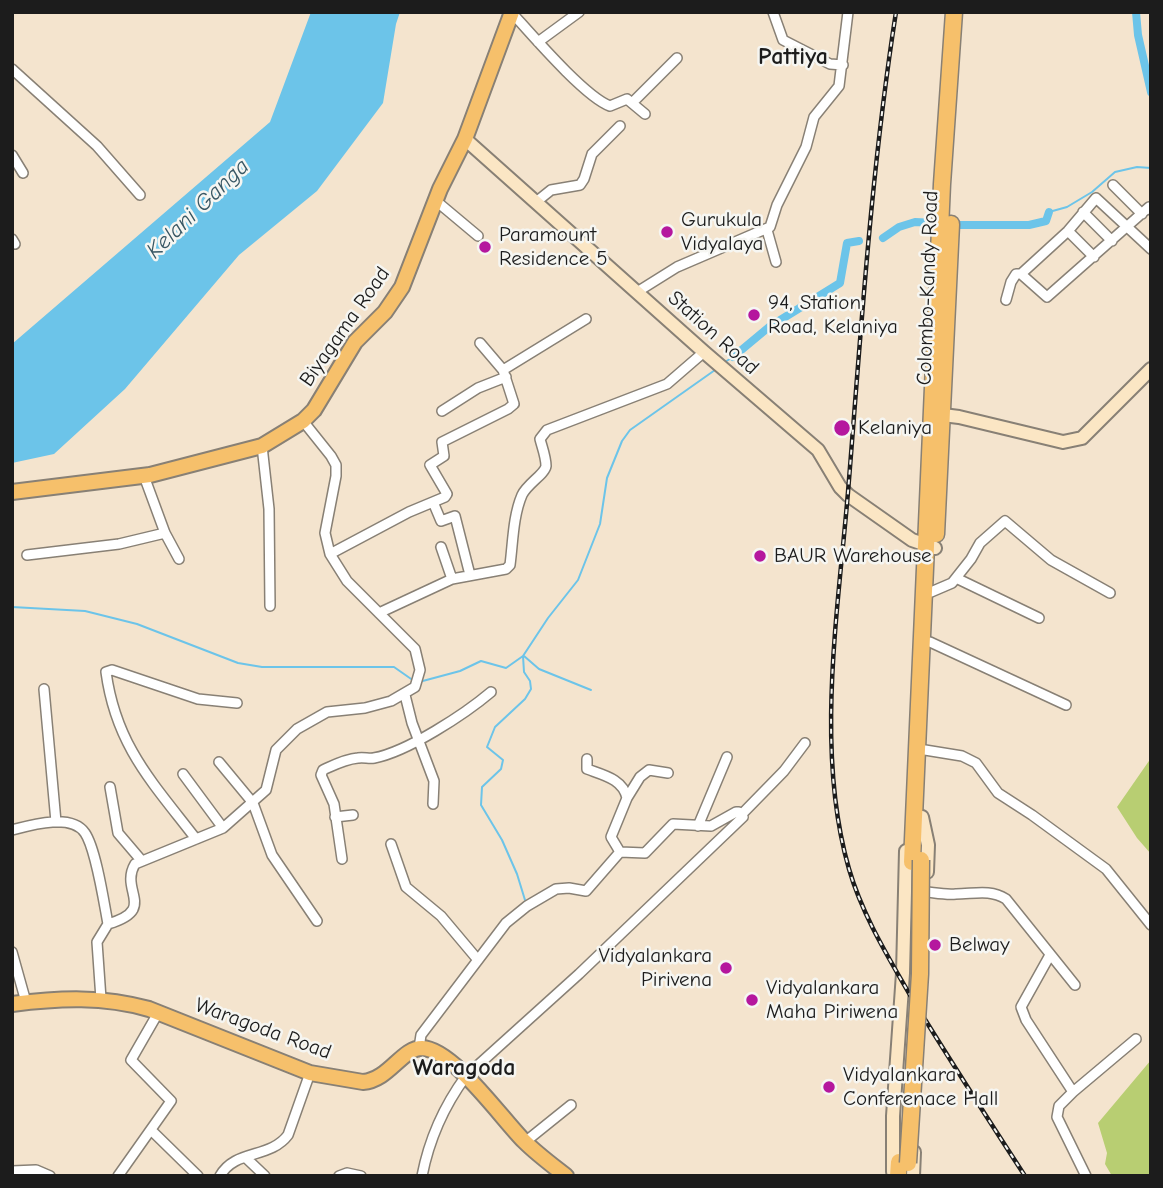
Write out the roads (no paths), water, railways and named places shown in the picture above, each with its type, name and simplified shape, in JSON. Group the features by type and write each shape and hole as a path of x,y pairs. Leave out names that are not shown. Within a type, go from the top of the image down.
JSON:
{"highway":[{"name":"Colombo-Kandy Road","path":"937,414 942,184 954,12"},
{"name":"Colombo-Kandy Road","path":"918,816 937,414 961,12"},
{"name":"Colombo-Kandy Road","path":"918,816 925,750 930,642 930,546"},
{"path":"903,1171 920,974 916,861 918,816"}],"main road":[{"name":"Biyagama Road","path":"12,492 144,476 262,446 303,421 314,410 355,342 385,312 402,287 435,200 465,139 512,13"},
{"name":"Waragoda Road","path":"19,1003 49,999 124,1002 310,1073 371,1081 385,1074 419,1048"},
{"path":"419,1048 442,1055 466,1076 525,1142 566,1176"}],"street":[{"path":"538,42 579,12"},
{"path":"773,12 783,40 830,64 843,65"},
{"path":"637,292 677,267 770,227 777,205 806,147 814,117 839,86 848,12"},
{"path":"512,13 538,42 606,105 615,106 627,99 645,114"},
{"path":"632,103 677,58"},
{"path":"12,69 97,146 140,195"},
{"path":"536,202 551,190 580,185 592,154 620,126"},
{"name":"Station Road","path":"465,139 818,450 840,487 848,495 912,540 930,546"},
{"path":"12,155 23,173"},
{"path":"1021,274 1047,298 1080,266 1146,212 1114,185"},
{"path":"1006,300 1016,274 1021,274 1068,231 1096,198 1151,249"},
{"path":"435,200 478,236"},
{"path":"1083,212 1112,241"},
{"path":"767,230 776,262"},
{"path":"1068,231 1094,257"},
{"path":"442,411 586,319"},
{"path":"330,554 409,512 445,497 447,494 430,465 444,456 442,442 514,404 505,373 480,343"},
{"path":"379,613 452,579 506,569 510,565 521,497 532,481 544,472 546,466 540,439 542,434 667,384 704,352"},
{"path":"937,414 1063,442 1074,442 1088,433 1151,369"},
{"path":"101,999 97,942 108,924 126,918 132,912 135,904 132,869 141,860 223,828 266,790 276,750 308,721 327,712 365,708 405,695 415,687 418,658 415,649 346,581 330,554 325,533 336,465 303,421"},
{"path":"262,446 269,509 270,606"},
{"path":"144,476 165,533 179,559"},
{"path":"433,502 441,521 456,516 470,575"},
{"path":"931,592 952,583 971,559 979,543 1005,521 1051,560 1110,593"},
{"path":"27,555 118,544 165,533"},
{"path":"441,547 452,579"},
{"path":"956,578 1039,618"},
{"path":"930,642 1066,705"},
{"path":"196,839 137,762 125,742 117,721 106,672 112,670 198,699 237,703"},
{"path":"44,689 56,822"},
{"path":"342,859 334,804 321,775 323,770 358,758 374,758 419,740 491,692"},
{"path":"405,695 434,781 433,804"},
{"path":"422,1176 430,1143 452,1095 466,1076 535,1015 735,826 742,819 742,814 784,771 805,743"},
{"path":"925,750 970,758 998,793 1106,869 1151,925"},
{"path":"698,826 727,757"},
{"path":"587,759 587,768 614,779 625,790 627,797"},
{"path":"219,762 253,803 272,855 317,921"},
{"path":"620,852 611,837 627,797 640,777 649,770 668,773"},
{"path":"183,775 223,828"},
{"path":"110,787 118,833 141,860"},
{"path":"620,852 645,853 673,824 711,826 736,813 742,814"},
{"path":"335,817 353,815"},
{"path":"903,1171 922,1041 927,931 928,845 918,816"},
{"path":"903,1171 893,1116 905,931 906,847 918,816"},
{"path":"12,830 56,822 74,825 85,833 95,862 108,924"},
{"path":"391,844 406,887 441,916 478,960"},
{"path":"419,1048 421,1035 506,923 527,905 556,889 586,891 620,852"},
{"path":"927,892 952,895 989,892 1006,899 1075,985"},
{"path":"905,931 927,931"},
{"path":"12,952 19,1003"},
{"path":"1050,955 1021,1007 1026,1020 1073,1092"},
{"path":"118,1176 171,1101 131,1060 158,1013"},
{"path":"1086,1176 1057,1117 1059,1106 1136,1039"},
{"path":"898,1041 922,1041"},
{"path":"220,1176 231,1162 282,1142 288,1135 310,1073"},
{"path":"525,1142 572,1105"},
{"path":"151,1130 198,1176"},
{"path":"245,1157 265,1176"},
{"path":"12,1171 36,1170 50,1176"},
{"path":"339,1176 347,1173 361,1176"}],"water":[{"name":"Kelani Ganga","path":"311,12 400,12 383,103 317,191 239,255 125,389 54,454 12,463 12,344 270,122"}],"waterway":[{"path":"1136,12 1138,35 1151,92"},
{"path":"1049,212 1067,207 1092,192 1115,172 1137,167 1151,168"},
{"path":"958,225 1029,225 1046,221 1049,212"},
{"path":"883,238 899,227 915,222 936,223"},
{"path":"733,357 769,327 840,283 847,243 859,241"},
{"path":"725,362 733,357"},
{"path":"419,682 460,671 481,661 506,668 523,656 578,580 600,524 607,478 622,441 630,430 715,370"},
{"path":"12,607 85,611 137,624 238,663 262,667 394,667 414,681"},
{"path":"523,656 524,672 530,681 531,689 525,699 495,727 487,747 503,760 501,769 482,787 481,805 502,840 525,900"},
{"path":"524,656 539,669 591,690"}],"railway":[{"path":"896,12 873,192 835,633 831,730 833,778 849,869 868,918 910,995 1025,1176"}],"place":[{"name":"Gurukula Vidyalaya","path":"667,232"},
{"name":"Paramount Residence 5","path":"485,247"},
{"name":"94, Station Road, Kelaniya","path":"754,315"},
{"name":"Kelaniya","path":"842,428"},
{"name":"BAUR Warehouse","path":"760,556"},
{"name":"Belway","path":"935,945"},
{"name":"Vidyalankara Pirivena","path":"726,968"},
{"name":"Vidyalankara Maha Piriwena","path":"752,1000"},
{"name":"Vidyalankara Conferenace Hall","path":"829,1087"}],"district":[{"name":"Pattiya","path":"793,57"},
{"name":"Waragoda","path":"464,1068"}]}
